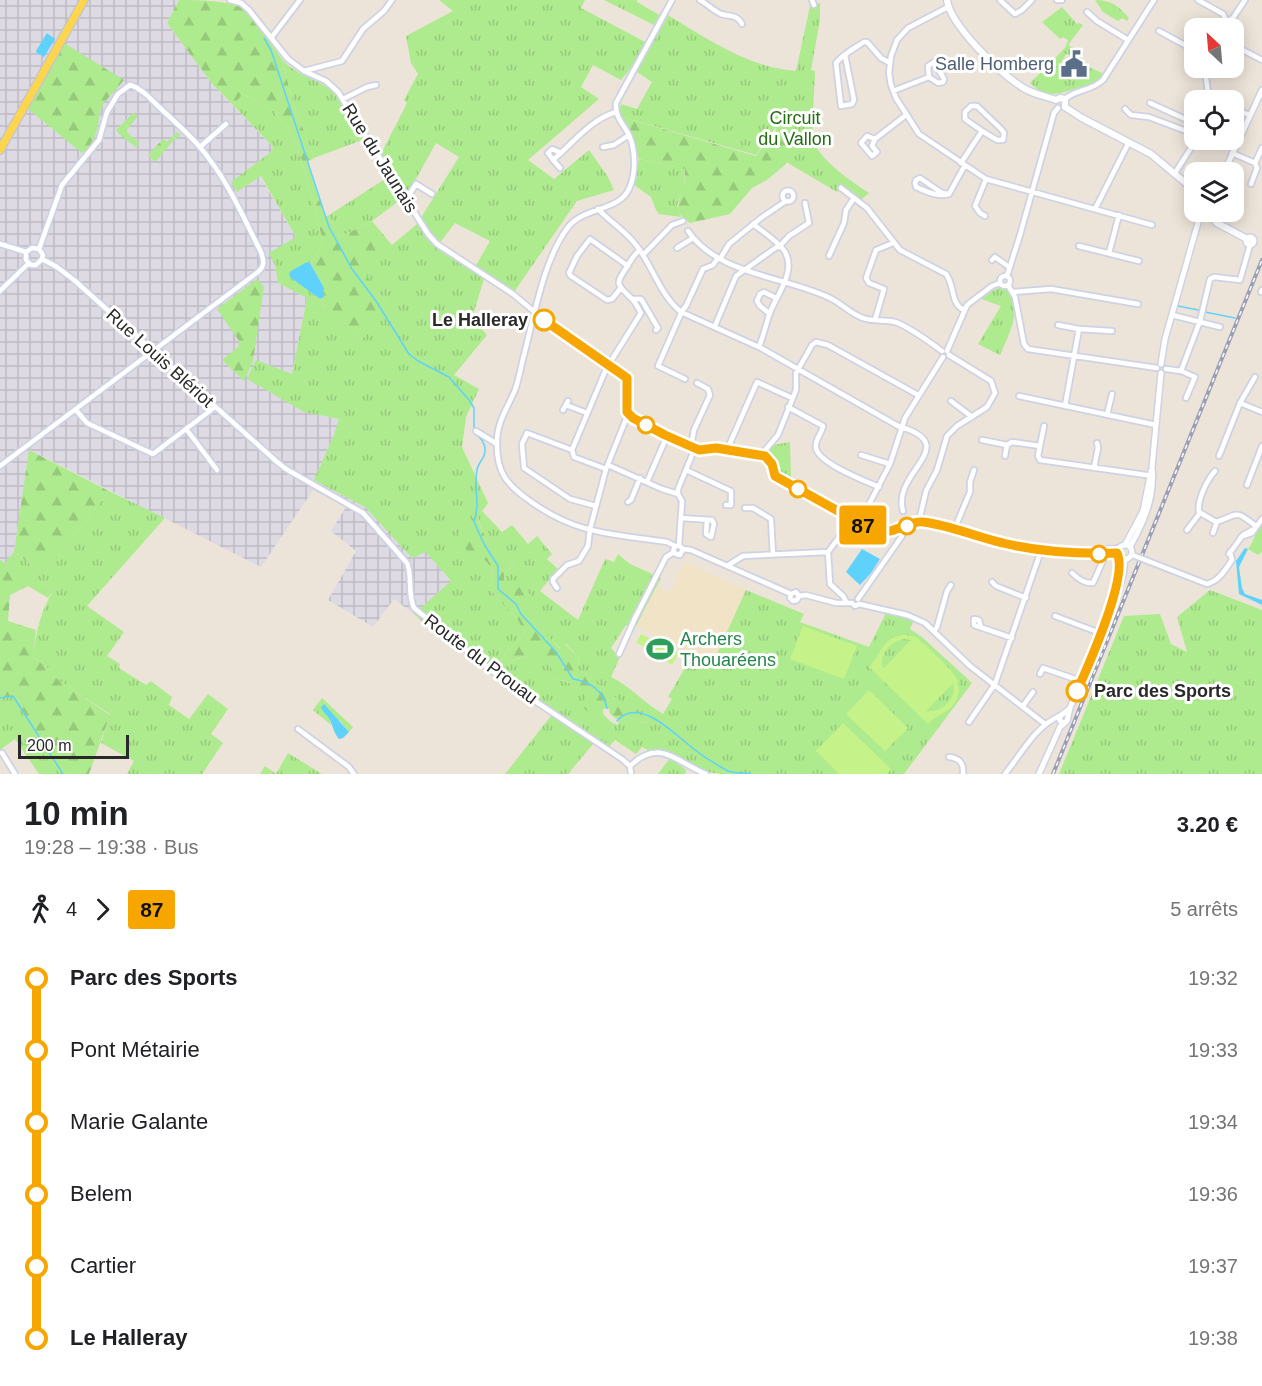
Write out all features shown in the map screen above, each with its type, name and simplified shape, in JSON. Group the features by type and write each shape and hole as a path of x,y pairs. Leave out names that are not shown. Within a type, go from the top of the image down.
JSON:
{"main road":[{"path":"0,150 84,0"},
{"path":"947,3 968,39 1014,81 1029,91 1061,103 1082,118 1151,154 1184,182"},
{"path":"0,158 35,87"},
{"path":"1216,222 1253,242"}],"street":[{"name":"Rue du Jaunais","path":"230,0 245,6 288,59 304,71 326,81 343,99 428,234 437,244 513,294 555,329 576,340 627,378 628,414"},
{"path":"271,38 300,0"},
{"path":"304,71 342,62 348,56 363,29 392,0"},
{"path":"672,0 616,103 616,112 629,135 634,159 629,190 620,200 578,217 562,236 546,274 514,391 500,421 497,444 501,471 509,485 555,518 607,535 667,542 678,548 692,550 791,594 796,592 799,596 806,595 830,602 849,603"},
{"path":"700,0 721,14 734,15 742,24"},
{"path":"1000,0 1016,14 1032,0"},
{"path":"1057,0 1062,0"},
{"path":"1154,0 1100,84 1072,94 1054,112 1007,276 1010,281 1008,285 1013,292 1024,344 1028,349 1160,371 1166,369 1181,371 1195,377 1186,398"},
{"path":"1198,0 1223,14 1226,18"},
{"path":"1233,18 1245,0"},
{"path":"947,3 908,28 897,40 890,63 889,74 893,91 919,134 986,179 1152,225"},
{"path":"1087,12 1128,40"},
{"path":"1158,31 1184,45"},
{"path":"845,55 854,100 852,104 841,106 836,63 845,55 867,42 881,58 890,63"},
{"path":"1244,51 1262,60"},
{"path":"934,62 945,79 938,83 929,77 928,66 934,62"},
{"path":"893,91 929,77"},
{"path":"0,466 263,267 261,252 228,188 200,147 134,85 126,86 118,94 111,104 99,140 62,185 39,249"},
{"path":"343,99 376,85"},
{"path":"1227,162 1262,90"},
{"path":"1150,103 1184,118"},
{"path":"971,106 977,106 1001,129 1004,133 1004,140 997,140 982,131 965,119 965,112 971,106"},
{"path":"1125,109 1131,115 1149,117 1184,130"},
{"path":"560,168 548,153 552,149 561,153 591,126 616,112"},
{"path":"1244,113 1250,115"},
{"path":"875,140 867,136 861,143 872,156 877,152 872,146 875,140 906,115"},
{"path":"200,147 226,124"},
{"path":"949,194 982,131"},
{"path":"603,147 614,145 629,135"},
{"path":"1095,209 1130,142"},
{"path":"1251,184 1257,168 1255,163 1262,148"},
{"path":"1175,173 1190,150"},
{"path":"1232,153 1255,163"},
{"path":"920,178 942,193 949,194 940,196 916,187 916,180 920,178"},
{"path":"985,216 975,206 986,179"},
{"path":"406,200 416,184 432,194"},
{"path":"842,188 867,208 900,250 946,274 950,279 955,302 964,310"},
{"path":"829,256 844,223 846,210 854,198"},
{"path":"685,379 658,366 681,312 703,269 713,265 729,244 786,201"},
{"path":"715,326 736,276 809,223 805,203"},
{"path":"598,209 642,252 665,294 673,306 681,312 759,347 901,426 916,431 924,439 926,449 922,461 903,489 900,498 903,511"},
{"path":"1109,253 1119,215"},
{"path":"678,548 682,501 678,494 640,478 574,457 572,450 609,365 641,313 633,299 620,289 619,282 636,253 642,252 672,225 683,221"},
{"path":"1039,774 1061,720 1070,708 1113,602 1122,551 1146,518 1165,339 1199,222"},
{"path":"753,224 785,251 788,260 788,270 759,347"},
{"path":"688,231 708,253 745,269 832,299 865,319 898,323 991,381 995,393 993,400 987,407 957,426 946,436 937,470 926,491 919,521"},
{"path":"677,248 693,238"},
{"path":"620,289 610,301 569,273 577,256 590,239 628,266"},
{"path":"1181,371 1200,321 1210,279 1214,277 1240,280 1253,242"},
{"path":"874,320 884,289 869,283 866,278 876,250 893,243"},
{"path":"0,244 26,252"},
{"path":"1079,246 1139,261"},
{"path":"32,248 39,249 42,252 42,260 36,265 29,263 26,260 26,252 32,248"},
{"path":"992,260 995,257 1009,267"},
{"name":"Rue Louis Blériot","path":"42,260 57,267 74,280 276,461"},
{"path":"0,291 29,263"},
{"path":"901,528 902,536 859,601 855,606 849,603 830,584 828,552 853,520 866,510 879,487 890,464 901,426 945,354 964,310 978,297 1000,283 1002,277 1007,276"},
{"path":"1000,283 1004,286 1008,285"},
{"path":"1013,292 1051,289 1082,297 1101,296 1138,304"},
{"path":"770,314 757,301 760,294 764,292 776,298"},
{"path":"633,299 641,299 658,328 656,330"},
{"path":"1172,315 1220,327"},
{"path":"1058,325 1112,331"},
{"path":"1065,406 1079,329"},
{"path":"761,455 777,435 796,390 798,368 812,345 822,342 918,395"},
{"path":"1219,456 1240,403 1255,377"},
{"path":"727,450 757,382 792,398"},
{"path":"678,494 693,447 694,430 710,395 708,389 697,383"},
{"path":"1107,416 1112,394"},
{"path":"1019,396 1156,425"},
{"path":"951,401 972,417"},
{"path":"1240,403 1262,412"},
{"path":"566,405 587,413"},
{"path":"788,406 823,426 816,443 818,455 833,465 879,487"},
{"path":"76,410 87,423 151,454 158,452 215,408"},
{"path":"557,588 553,579 567,566 579,561 591,539 590,531 607,467 628,414 667,436 703,451 716,448 761,455 770,461 775,476 853,520 882,533 919,521 1005,544 1086,554 1122,551 1207,584 1215,581 1228,566 1232,560 1230,552 1241,537 1250,535 1262,519"},
{"path":"1044,426 1038,456 1040,460 1151,476"},
{"path":"187,430 217,470"},
{"path":"476,431 497,444"},
{"path":"572,450 527,433 522,444 524,468 570,500 596,506"},
{"path":"647,482 667,436"},
{"path":"982,440 1007,445 1012,442 1040,446"},
{"path":"1094,468 1097,443"},
{"path":"1005,456 1007,445"},
{"path":"1247,485 1262,446"},
{"path":"861,455 890,464"},
{"name":"Route du Prouau","path":"276,461 286,469 356,508 370,520 407,563 410,571 410,598 414,608 502,679 630,766"},
{"path":"686,470 731,491 731,505 726,505"},
{"path":"954,530 970,492 969,485 974,470"},
{"path":"1215,471 1210,477 1198,506 1200,513 1216,522"},
{"path":"628,502 640,478"},
{"path":"969,485 978,488"},
{"path":"744,508 753,508 771,519 773,555"},
{"path":"1187,530 1200,513"},
{"path":"1216,522 1237,513 1255,528"},
{"path":"681,518 707,520"},
{"path":"1213,533 1216,522"},
{"path":"619,654 666,556 678,548"},
{"path":"969,722 995,684 1042,548"},
{"path":"1072,573 1078,579 1093,583 1107,551"},
{"path":"727,567 743,555 828,552"},
{"path":"992,582 996,586 1026,598"},
{"path":"934,631 951,585"},
{"path":"859,601 917,619 1045,724"},
{"path":"1055,616 1100,633"},
{"path":"981,627 1012,638"},
{"path":"1040,674 1043,668 1081,681"},
{"path":"1023,706 1033,692"},
{"path":"1005,774 1045,724 1061,720"},
{"path":"298,729 349,767 354,774"},
{"path":"631,774 630,766 646,756 662,752 706,774"},
{"path":"2,753 15,774"},
{"path":"949,757 961,762 964,767 963,774"}],"shaded area":[{"path":"0,0 179,0 167,23 213,85 273,147 271,152 232,182 260,176 296,237 275,265 278,283 307,298 292,374 304,412 339,419 314,480 365,507 412,558 426,551 451,582 414,614 394,599 373,627 328,600 356,551 331,531 346,507 313,490 261,567 30,450 14,552 5,563 0,560"},
{"path":"684,562 746,590 712,666 636,626 657,587 671,592"}],"green space":[{"path":"179,0 222,2 246,9 282,59 292,99 314,158 307,162 325,217 329,215 340,237 372,221 392,245 365,274 387,303 388,312 379,317 362,339 325,307 320,299 324,297 324,288 310,263 317,255 323,241 297,143 273,110 243,94 233,105 213,85 167,23"},
{"name":"Circuit du Vallon","path":"439,0 585,0 581,8 649,44 666,14 712,42 745,58 779,69 796,71 810,6 820,3 820,20 811,70 815,71 814,142 830,164 869,193 861,200 842,186 837,192 788,163 775,128 756,155 622,117 619,113 621,104 637,109 652,82 631,68 621,80 593,65 581,87 599,99 528,160 554,179 589,150 608,177 614,190 577,201 514,292 475,267 490,241 455,223 436,248 484,279 472,318 487,335 454,375 479,389 466,417 462,447 488,503 482,511 502,532 512,525 528,544 537,536 552,554 547,559 558,569 540,591 578,620 605,559 614,562 618,554 630,564 661,578 636,626 626,625 611,648 620,657 611,677 663,714 672,699 668,697 692,656 712,665 746,590 804,614 800,622 869,647 886,613 914,620 910,629 922,637 972,683 904,774 721,774 708,772 663,750 651,752 642,747 636,754 615,740 605,752 593,744 568,774 505,774 554,712 506,678 443,626 436,634 414,614 451,581 426,552 412,558 365,507 314,480 339,419 304,412 247,379 256,360 292,374 307,298 278,283 275,265 269,253 296,237 261,176 237,192 231,182 271,152 273,147 233,105 243,94 273,110 297,143 323,241 317,255 291,278 320,299 325,307 362,339 387,303 364,274 392,245 417,224 459,157 436,143 407,195 372,221 340,237 329,215 393,174 381,154 407,103 404,100 418,74 411,63 406,36 453,11","holes":["478,516 495,550 514,565 504,575 504,587 517,598 539,628 561,649 565,643 580,659 577,669 647,721 644,723 628,717 619,721 618,725 603,714 596,721 588,694 567,682 553,678 552,667 531,657 509,662 504,655 525,633 516,617 495,596 491,587 493,569 482,557"]},
{"path":"604,0 637,0 661,16 656,26"},
{"path":"1095,0 1114,4 1129,18 1127,21 1122,18 1118,21 1103,12"},
{"path":"1062,7 1077,24 1083,25 1068,45 1084,53 1081,58 1071,53 1066,54 1060,65 1080,78 1089,67 1104,74 1087,86 1051,94 1035,88 1030,83 1065,48 1068,40 1063,37 1060,39 1042,22"},
{"path":"64,43 124,80 105,102 93,140 82,153 28,109"},
{"path":"282,59 300,73 334,92 365,139 314,158 292,99"},
{"path":"133,113 138,116 126,131 140,144 136,147 116,130"},
{"path":"622,117 756,156 772,133 777,133 791,153 786,164 767,180 752,188 730,214 690,223 681,215 678,208 685,169 639,159 631,131"},
{"path":"177,132 181,135 155,162 148,155 163,139 167,142"},
{"path":"639,159 685,169 684,187 677,205 681,217 659,214 651,197 634,185"},
{"path":"257,279 264,287 253,361 244,381 222,360 238,347 239,341 217,309"},
{"path":"1004,286 1011,294 1015,311 1011,329 1000,355 978,344 1001,306 981,299"},
{"path":"790,442 791,478 778,473 773,458 766,452 773,445"},
{"path":"29,450 109,491 44,574 14,552"},
{"path":"109,491 165,518 87,606 124,632 107,656 120,664 119,668 146,685 151,681 172,697 169,705 189,719 208,694 228,709 211,734 223,743 202,774 127,774 134,761 101,743 110,714 49,674 50,670 33,657 42,614 54,590 5,563 14,552 44,574"},
{"path":"477,515 482,531 490,544 514,565 504,575 504,587 513,593 521,586 531,595 526,608 533,620 560,649 564,643 580,659 577,669 647,720 644,723 628,717 619,721 610,714 609,709 603,709 603,714 597,721 584,708 587,694 567,682 553,678 551,667 531,657 522,657 509,662 504,655 525,633 516,617 495,596 491,587 493,569 482,557 470,554 455,537"},
{"path":"1262,522 1262,552 1258,555 1248,549"},
{"path":"0,560 54,590 48,598 28,586 10,595 8,621 36,630 33,657 50,670 50,674 110,715 89,774 63,774 13,697 0,698"},
{"path":"1210,590 1262,610 1262,774 1059,774 1124,616 1160,614 1171,644 1187,652 1177,617"},
{"path":"803,626 857,646 844,679 790,659"},
{"name":"Archers Thouaréens","path":"641,634 679,653 672,665 636,642"},
{"path":"910,635 915,637 945,664 958,681 958,693 953,705 928,724 869,667 886,644 895,637","holes":["904,639 911,640 883,669 884,654 890,646","953,683 951,699 938,710 926,711"]},
{"path":"869,690 908,728 885,751 846,714"},
{"path":"13,696 63,774 39,774 15,739 0,750 0,698"},
{"path":"322,698 353,727 349,732 340,721 330,719 331,725 313,710"},
{"path":"843,723 891,769 887,774 839,774 816,751"},
{"path":"288,753 322,774 276,774"},
{"path":"670,758 686,770 685,774 658,774"},
{"path":"265,766 276,774 260,774"}],"water":[{"path":"47,33 55,39 44,57 36,51"},
{"path":"307,262 310,263 324,288 324,297 320,299 291,278 289,274"},
{"path":"1245,548 1248,549 1239,567 1242,588 1245,594 1262,600 1262,605 1239,594 1236,561"},
{"path":"862,549 880,559 860,585 846,572"},
{"path":"324,704 349,732 343,738 339,739 323,711 321,707"}],"waterway":[{"path":"264,38 271,50 329,227 352,269 376,301 409,354 449,377 469,400 474,408 474,428"},
{"path":"1178,306 1198,310"},
{"path":"1205,312 1235,318"},
{"path":"475,433 483,442 485,452 477,470 477,508 474,522 498,566 498,589 516,604 521,614 556,652 573,679 595,688 603,697 607,708"},
{"path":"0,698 13,696 63,774"},
{"path":"617,721 625,714 635,712 645,714 664,725 697,752 728,771 751,774"}],"railway":[{"path":"1053,774 1262,260"}],"bus line":[{"name":"87","path":"544,320 561,334 576,340 627,378 627,412 633,418 699,450 716,448 765,456 772,464 775,476 874,531 889,532 919,521 1005,544 1090,554 1117,553 1119,573 1113,602 1077,691"}],"place":[{"name":"Salle Homberg","path":"1074,64"},
{"name":"Le Halleray","path":"544,320"},
{"name":"Archers Thouaréens","path":"660,649"},
{"name":"Parc des Sports","path":"1077,691"}]}
